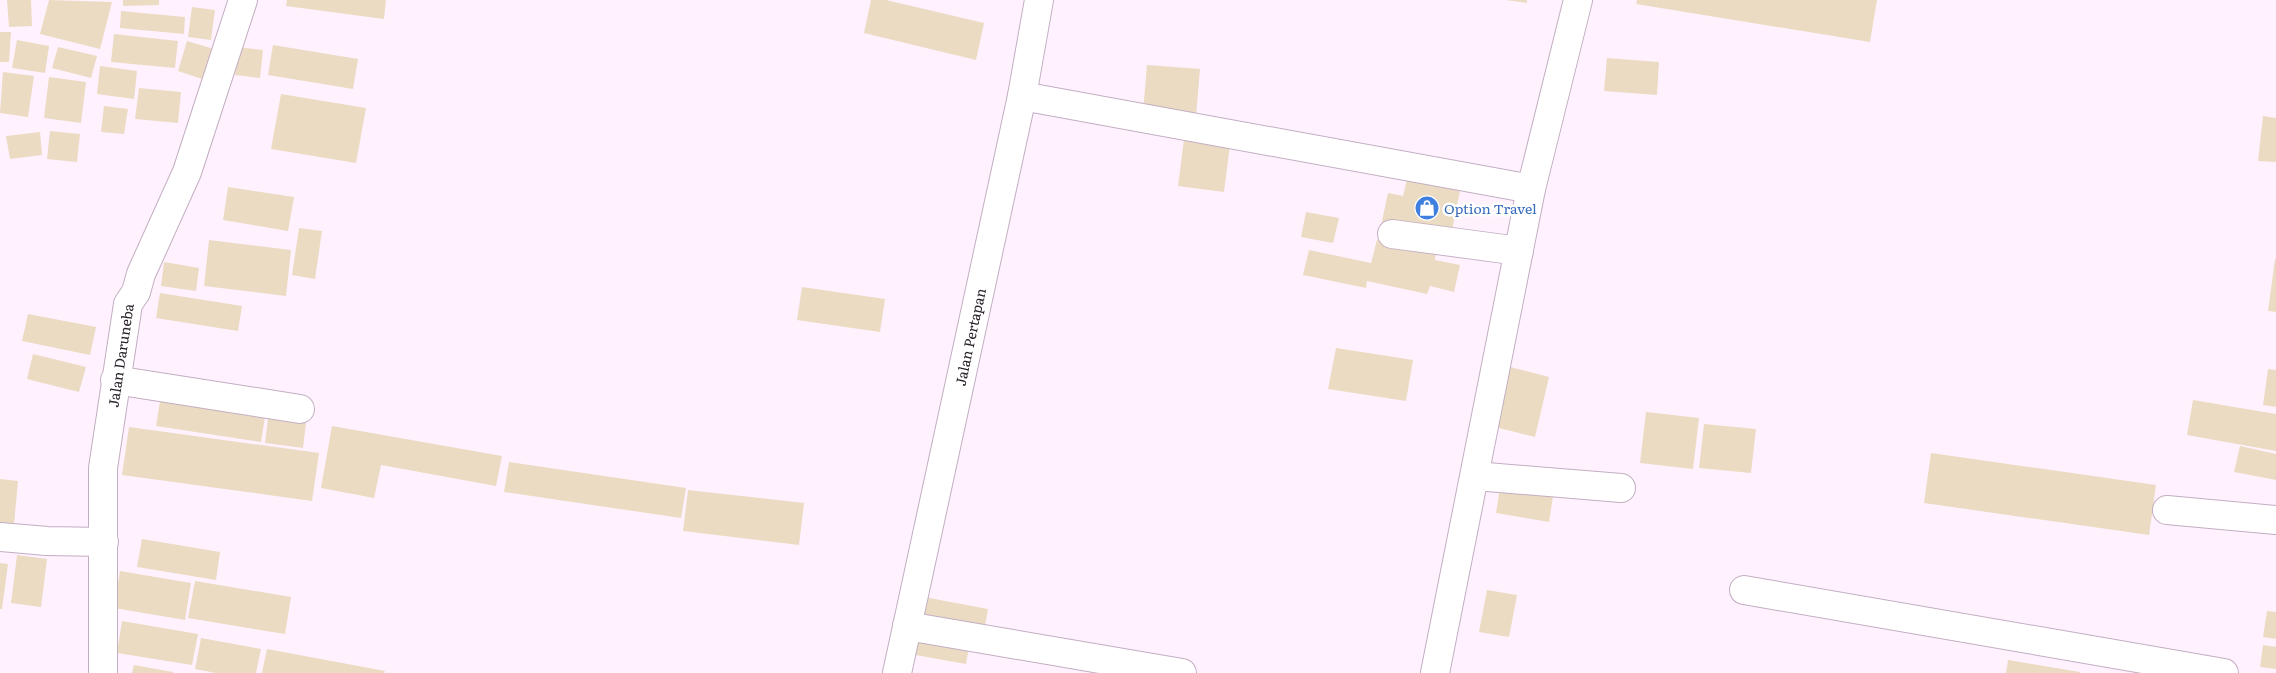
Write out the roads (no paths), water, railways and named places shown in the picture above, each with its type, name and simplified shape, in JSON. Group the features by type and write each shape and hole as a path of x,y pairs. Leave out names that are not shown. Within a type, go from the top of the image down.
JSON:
{"street":[{"name":"Jalan Pertapan","path":"897,673 1022,96 1039,0"},
{"path":"1436,673 1531,189 1578,0"},
{"name":"Jalan Daruneba","path":"103,673 96,541 103,468 128,304 136,292 141,274 187,172 238,1"},
{"path":"1022,96 1531,189"},
{"path":"1392,234 1519,251"},
{"path":"115,380 300,409"},
{"path":"1475,476 1621,488"},
{"path":"2167,510 2276,520"},
{"path":"0,537 47,541 96,541"},
{"path":"1744,590 2224,673"},
{"path":"907,626 1182,673"}],"place":[{"name":"Option Travel","path":"1427,208"}]}
